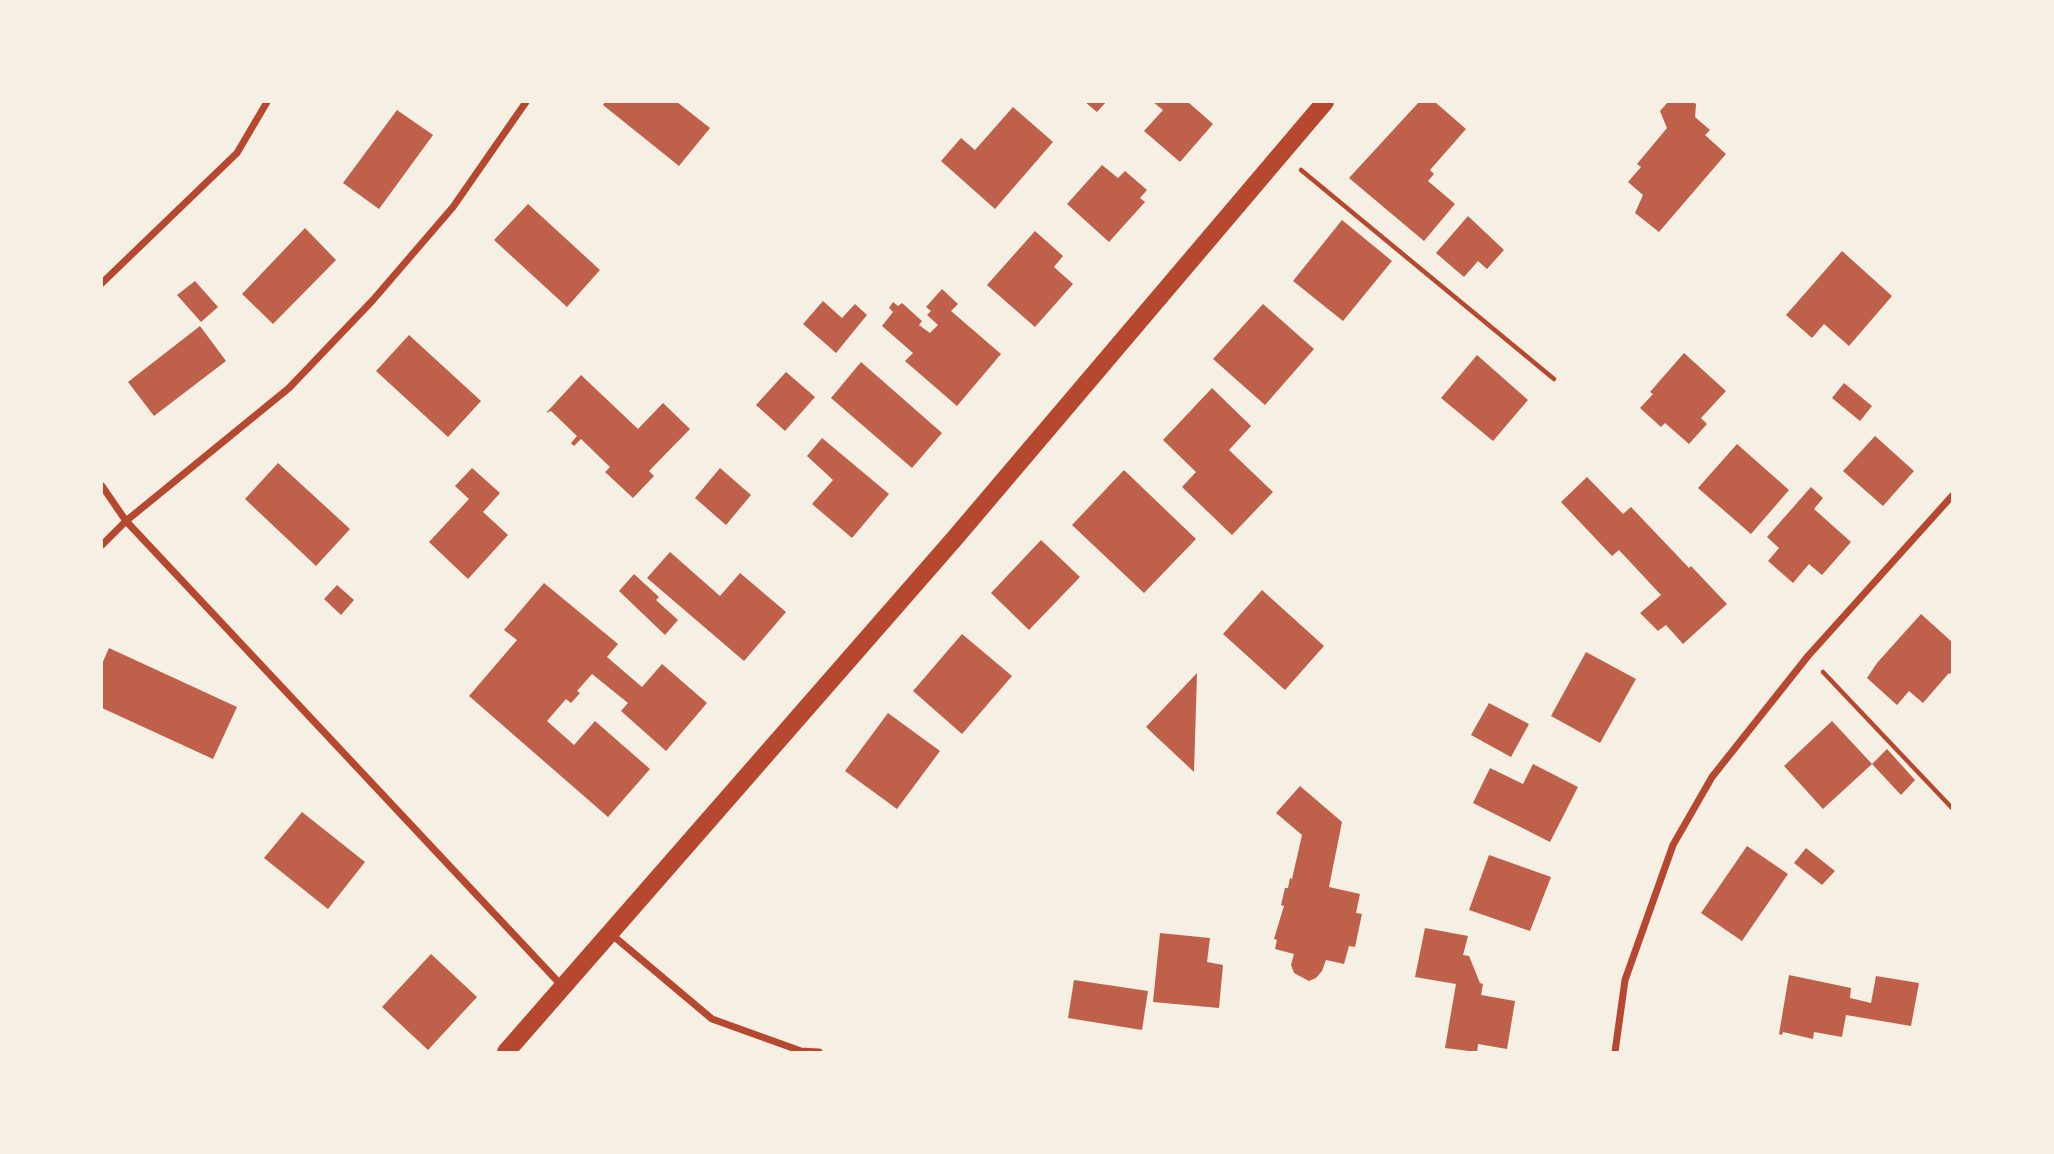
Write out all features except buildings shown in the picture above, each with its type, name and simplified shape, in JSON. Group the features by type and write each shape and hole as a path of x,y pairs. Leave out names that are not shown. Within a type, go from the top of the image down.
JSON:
{"main road":[{"path":"506,1052 955,537 1325,102"}],"street":[{"path":"102,283 237,153 267,102"},
{"path":"102,545 126,521 289,388 373,300 453,207 526,102"},
{"path":"102,486 126,521 563,987"},
{"path":"1615,1052 1625,980 1673,845 1712,777 1808,656 1952,496"},
{"path":"609,933 712,1019 801,1051 819,1052"}],"path":[{"path":"1280,153 1554,379"},
{"path":"1808,656 1952,808"}]}
